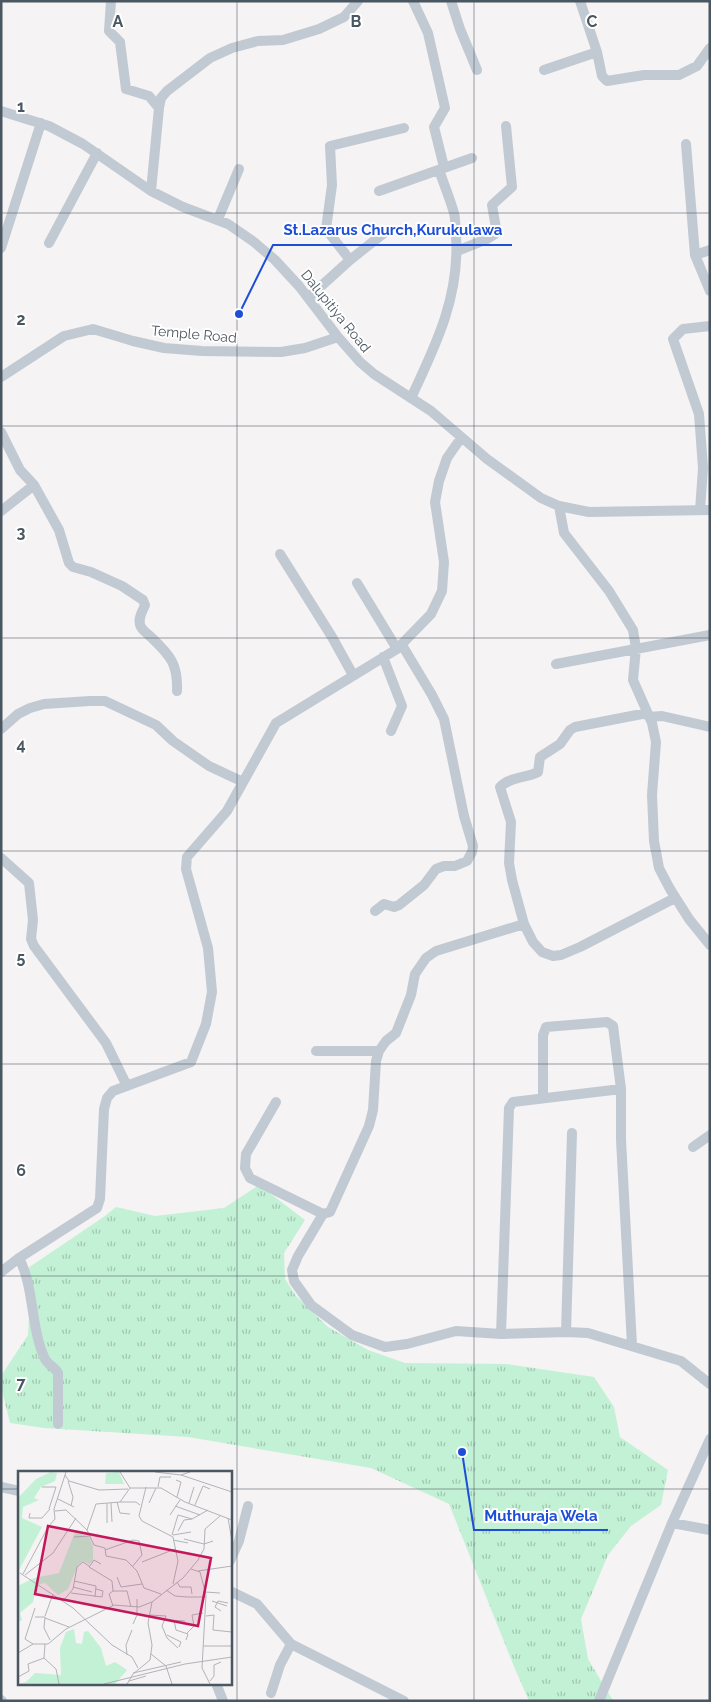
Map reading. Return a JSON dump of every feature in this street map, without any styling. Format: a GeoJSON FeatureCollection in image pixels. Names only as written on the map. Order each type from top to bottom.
{"type":"FeatureCollection","features":[{"type":"Feature","properties":{"kind":"street"},"geometry":{"type":"LineString","coordinates":[[111,1],[110,31],[120,42],[126,89],[149,96],[159,108]]}},
{"type":"Feature","properties":{"kind":"street"},"geometry":{"type":"LineString","coordinates":[[150,191],[159,108],[161,98],[167,91],[210,58],[232,48],[258,41],[283,40],[319,29],[344,17],[358,1]]}},
{"type":"Feature","properties":{"kind":"street"},"geometry":{"type":"LineString","coordinates":[[411,398],[449,310],[454,287],[457,251],[454,215],[434,127],[445,108],[428,33],[413,1]]}},
{"type":"Feature","properties":{"kind":"street"},"geometry":{"type":"LineString","coordinates":[[451,1],[477,70]]}},
{"type":"Feature","properties":{"kind":"street"},"geometry":{"type":"LineString","coordinates":[[580,1],[597,52],[602,76],[607,81],[644,75],[679,75],[697,66],[710,48]]}},
{"type":"Feature","properties":{"kind":"street"},"geometry":{"type":"LineString","coordinates":[[544,70],[597,52]]}},
{"type":"Feature","properties":{"kind":"street","name":"Dalupitiya Road"},"geometry":{"type":"LineString","coordinates":[[1,111],[41,123],[83,144],[150,191],[183,207],[218,219],[254,242],[275,260],[360,362],[374,374],[431,411],[461,438],[541,498],[559,506],[589,512],[705,510]]}},
{"type":"Feature","properties":{"kind":"street"},"geometry":{"type":"LineString","coordinates":[[1,248],[41,123]]}},
{"type":"Feature","properties":{"kind":"street"},"geometry":{"type":"LineString","coordinates":[[457,251],[487,239],[494,234],[496,228],[492,206],[512,187],[506,126]]}},
{"type":"Feature","properties":{"kind":"street"},"geometry":{"type":"LineString","coordinates":[[350,260],[326,229],[332,185],[330,146],[404,128]]}},
{"type":"Feature","properties":{"kind":"street"},"geometry":{"type":"LineString","coordinates":[[686,144],[695,255],[710,292]]}},
{"type":"Feature","properties":{"kind":"street"},"geometry":{"type":"LineString","coordinates":[[49,243],[97,153]]}},
{"type":"Feature","properties":{"kind":"street"},"geometry":{"type":"LineString","coordinates":[[379,190],[472,158]]}},
{"type":"Feature","properties":{"kind":"street"},"geometry":{"type":"LineString","coordinates":[[218,219],[239,169]]}},
{"type":"Feature","properties":{"kind":"street"},"geometry":{"type":"LineString","coordinates":[[308,298],[384,232]]}},
{"type":"Feature","properties":{"kind":"street"},"geometry":{"type":"LineString","coordinates":[[695,255],[710,250]]}},
{"type":"Feature","properties":{"kind":"street"},"geometry":{"type":"LineString","coordinates":[[705,510],[699,414],[673,339],[683,330],[710,326]]}},
{"type":"Feature","properties":{"kind":"street","name":"Temple Road"},"geometry":{"type":"LineString","coordinates":[[1,377],[64,336],[93,329],[156,346],[202,351],[281,352],[305,348],[338,337]]}},
{"type":"Feature","properties":{"kind":"street"},"geometry":{"type":"LineString","coordinates":[[1,432],[20,470],[34,485],[59,530],[69,563],[73,567],[91,572],[122,586],[143,600],[145,605],[139,619],[141,628],[165,650],[174,663],[178,675],[177,691]]}},
{"type":"Feature","properties":{"kind":"street"},"geometry":{"type":"LineString","coordinates":[[1,1272],[19,1258],[97,1208],[100,1199],[104,1109],[107,1098],[113,1091],[191,1062],[206,1024],[212,992],[208,948],[186,869],[187,856],[227,811],[276,723],[400,647],[431,614],[442,591],[444,562],[435,502],[439,481],[447,458],[461,438]]}},
{"type":"Feature","properties":{"kind":"street"},"geometry":{"type":"LineString","coordinates":[[1,511],[34,485]]}},
{"type":"Feature","properties":{"kind":"street"},"geometry":{"type":"LineString","coordinates":[[559,506],[564,532],[609,591],[633,630],[636,648],[634,680],[656,742],[652,795],[654,841],[659,868],[675,898],[710,945]]}},
{"type":"Feature","properties":{"kind":"street"},"geometry":{"type":"LineString","coordinates":[[280,554],[332,637],[353,675]]}},
{"type":"Feature","properties":{"kind":"street"},"geometry":{"type":"LineString","coordinates":[[357,582],[432,695],[444,719],[464,816],[473,846],[468,861],[455,866],[444,866],[436,869],[424,885],[394,907],[384,904],[375,911]]}},
{"type":"Feature","properties":{"kind":"street"},"geometry":{"type":"LineString","coordinates":[[556,664],[710,635]]}},
{"type":"Feature","properties":{"kind":"street"},"geometry":{"type":"LineString","coordinates":[[383,657],[402,706],[390,731]]}},
{"type":"Feature","properties":{"kind":"street"},"geometry":{"type":"LineString","coordinates":[[1,729],[18,714],[44,704],[90,700],[105,701],[156,725],[173,741],[208,766],[243,782]]}},
{"type":"Feature","properties":{"kind":"street"},"geometry":{"type":"LineString","coordinates":[[675,898],[580,947],[553,956],[542,952],[533,942],[524,924],[512,880],[509,863],[511,822],[500,786],[504,782],[538,772],[540,757],[560,744],[570,730],[575,727],[648,715],[662,716],[710,727]]}},
{"type":"Feature","properties":{"kind":"street"},"geometry":{"type":"LineString","coordinates":[[1,858],[29,883],[33,920],[31,940],[34,946],[106,1043],[126,1086]]}},
{"type":"Feature","properties":{"kind":"street"},"geometry":{"type":"LineString","coordinates":[[276,1102],[246,1154],[245,1168],[250,1178],[322,1214],[330,1212],[369,1126],[373,1110],[376,1061],[379,1051],[386,1041],[396,1033],[411,995],[415,974],[426,958],[436,951],[524,924]]}},
{"type":"Feature","properties":{"kind":"street"},"geometry":{"type":"LineString","coordinates":[[543,1098],[543,1034],[546,1027],[607,1022],[613,1026],[620,1089],[632,1345]]}},
{"type":"Feature","properties":{"kind":"street"},"geometry":{"type":"LineString","coordinates":[[316,1051],[379,1051]]}},
{"type":"Feature","properties":{"kind":"street"},"geometry":{"type":"LineString","coordinates":[[501,1334],[509,1108],[512,1102],[620,1089]]}},
{"type":"Feature","properties":{"kind":"street"},"geometry":{"type":"LineString","coordinates":[[566,1332],[572,1133]]}},
{"type":"Feature","properties":{"kind":"street"},"geometry":{"type":"LineString","coordinates":[[693,1147],[710,1135]]}},
{"type":"Feature","properties":{"kind":"street"},"geometry":{"type":"LineString","coordinates":[[322,1214],[292,1270],[294,1281],[310,1305],[352,1335],[385,1347],[407,1344],[456,1331],[501,1334],[588,1333],[681,1361],[710,1384]]}},
{"type":"Feature","properties":{"kind":"street"},"geometry":{"type":"LineString","coordinates":[[19,1258],[25,1270],[37,1331],[45,1358],[48,1363],[56,1368],[58,1373],[58,1424]]}},
{"type":"Feature","properties":{"kind":"street"},"geometry":{"type":"LineString","coordinates":[[599,1701],[672,1523],[710,1439]]}},
{"type":"Feature","properties":{"kind":"street"},"geometry":{"type":"LineString","coordinates":[[2,1489],[18,1492]]}},
{"type":"Feature","properties":{"kind":"street"},"geometry":{"type":"LineString","coordinates":[[231,1560],[239,1541],[248,1506]]}},
{"type":"Feature","properties":{"kind":"street"},"geometry":{"type":"LineString","coordinates":[[672,1523],[710,1530]]}},
{"type":"Feature","properties":{"kind":"street"},"geometry":{"type":"LineString","coordinates":[[231,1591],[258,1604],[291,1644],[404,1701]]}},
{"type":"Feature","properties":{"kind":"street"},"geometry":{"type":"LineString","coordinates":[[271,1693],[280,1665],[291,1644]]}},
{"type":"Feature","properties":{"kind":"street"},"geometry":{"type":"LineString","coordinates":[[216,1684],[223,1701]]}},
{"type":"Feature","properties":{"kind":"green space"},"geometry":{"type":"Polygon","coordinates":[[[259,1185],[305,1220],[284,1253],[285,1279],[296,1296],[328,1327],[368,1350],[405,1363],[507,1364],[594,1377],[614,1407],[620,1437],[668,1470],[661,1505],[631,1526],[608,1555],[581,1619],[588,1659],[615,1701],[529,1701],[449,1504],[371,1468],[188,1437],[44,1428],[10,1423],[1,1387],[1,1376],[28,1335],[31,1280],[28,1268],[116,1207],[155,1216],[224,1208],[259,1185]]]}},
{"type":"Feature","properties":{"kind":"place","name":"St.Lazarus Church,Kurukulawa"},"geometry":{"type":"Point","coordinates":[239,314]}},
{"type":"Feature","properties":{"kind":"place","name":"Muthuraja Wela"},"geometry":{"type":"Point","coordinates":[462,1452]}}]}
